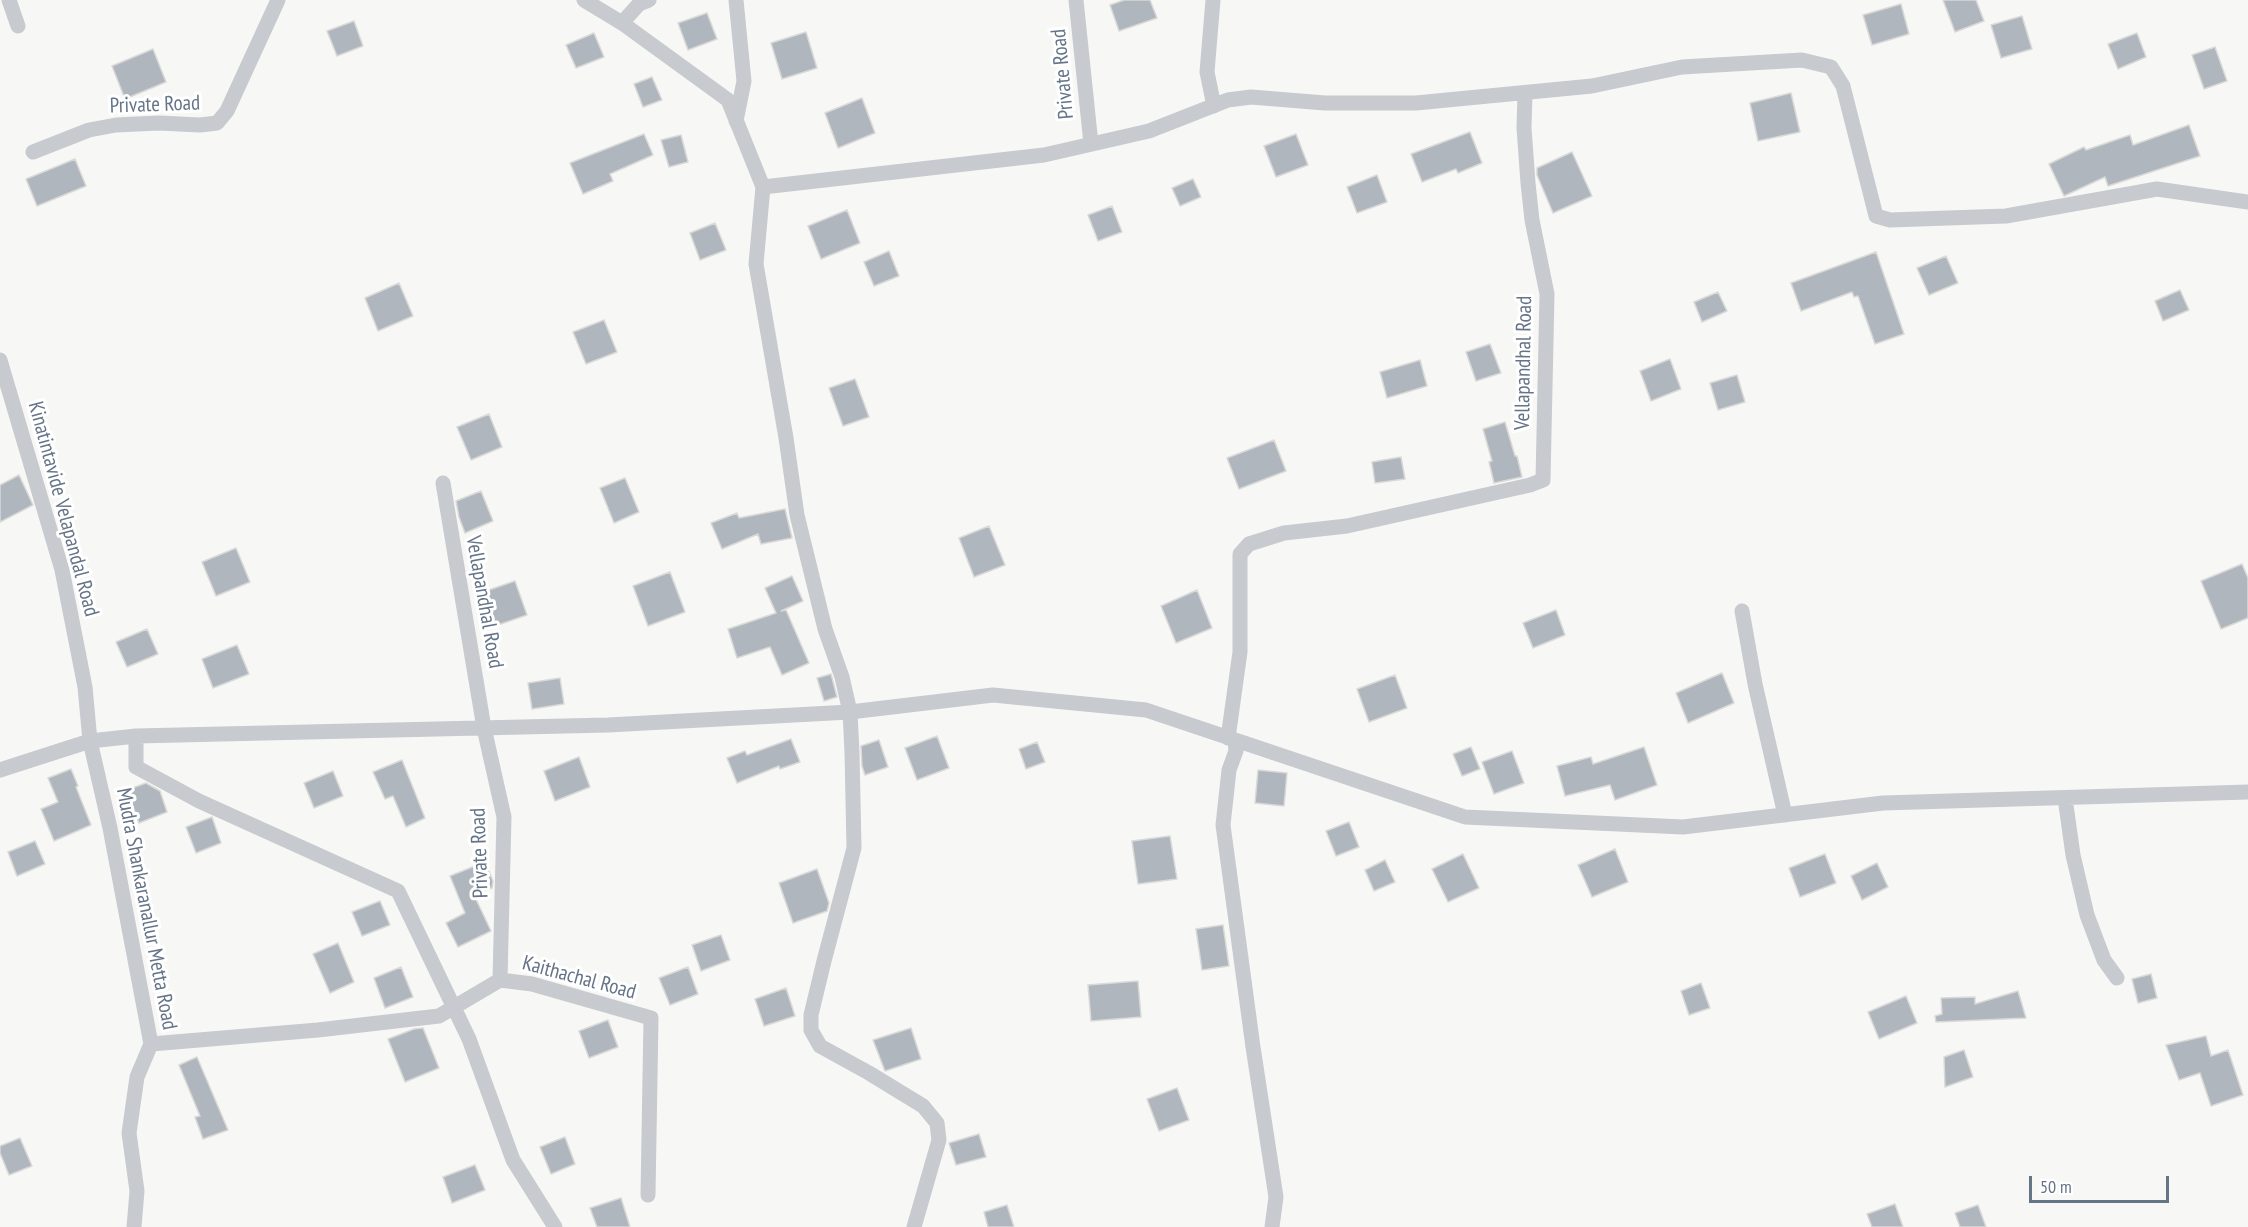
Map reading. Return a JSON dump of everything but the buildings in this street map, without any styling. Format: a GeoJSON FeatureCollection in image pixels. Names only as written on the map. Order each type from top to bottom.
{"type":"FeatureCollection","features":[{"type":"Feature","properties":{"kind":"street"},"geometry":{"type":"LineString","coordinates":[[9,0],[18,26]]}},
{"type":"Feature","properties":{"kind":"street","name":"Private Road"},"geometry":{"type":"LineString","coordinates":[[33,153],[89,130],[117,124],[200,125],[217,123],[227,111],[278,0]]}},
{"type":"Feature","properties":{"kind":"street"},"geometry":{"type":"LineString","coordinates":[[584,0],[622,23],[728,100],[764,188],[756,264],[797,515],[825,629],[842,677],[850,712],[854,848],[811,1015],[811,1030],[820,1046],[923,1106],[937,1123],[939,1140],[914,1227]]}},
{"type":"Feature","properties":{"kind":"street"},"geometry":{"type":"LineString","coordinates":[[622,23],[639,4],[649,0]]}},
{"type":"Feature","properties":{"kind":"street"},"geometry":{"type":"LineString","coordinates":[[736,0],[744,81],[736,121]]}},
{"type":"Feature","properties":{"kind":"street","name":"Private Road"},"geometry":{"type":"LineString","coordinates":[[1076,0],[1091,144]]}},
{"type":"Feature","properties":{"kind":"street"},"geometry":{"type":"LineString","coordinates":[[1213,0],[1207,72],[1214,106]]}},
{"type":"Feature","properties":{"kind":"street"},"geometry":{"type":"LineString","coordinates":[[764,188],[1044,155],[1149,131],[1228,100],[1251,97],[1325,103],[1416,103],[1592,86],[1682,67],[1802,60],[1831,67],[1843,86],[1876,216],[1890,220],[2006,216],[2157,189],[2248,202]]}},
{"type":"Feature","properties":{"kind":"street","name":"Vellapandhal Road"},"geometry":{"type":"LineString","coordinates":[[1232,739],[1240,652],[1240,554],[1249,544],[1268,537],[1347,526],[1530,485],[1543,480],[1547,294],[1532,220],[1524,128],[1525,93]]}},
{"type":"Feature","properties":{"kind":"street","name":"Kinatintavide Velapandal Road"},"geometry":{"type":"LineString","coordinates":[[0,360],[62,570],[85,687],[90,741]]}},
{"type":"Feature","properties":{"kind":"street","name":"Vellapandhal Road"},"geometry":{"type":"LineString","coordinates":[[443,483],[484,728]]}},
{"type":"Feature","properties":{"kind":"street"},"geometry":{"type":"LineString","coordinates":[[1742,611],[1755,684],[1785,815]]}},
{"type":"Feature","properties":{"kind":"street"},"geometry":{"type":"LineString","coordinates":[[0,770],[90,741],[136,736],[608,725],[850,712],[993,695],[1146,710],[1465,817],[1683,827],[1883,803],[2248,792]]}},
{"type":"Feature","properties":{"kind":"street","name":"Private Road"},"geometry":{"type":"LineString","coordinates":[[484,728],[504,817],[500,980]]}},
{"type":"Feature","properties":{"kind":"street"},"geometry":{"type":"LineString","coordinates":[[136,736],[136,767],[199,801],[398,891],[469,1039],[513,1160],[555,1227]]}},
{"type":"Feature","properties":{"kind":"street"},"geometry":{"type":"LineString","coordinates":[[1232,739],[1236,751],[1229,771],[1223,825],[1276,1197],[1272,1227]]}},
{"type":"Feature","properties":{"kind":"street","name":"Mudra Shankaranallur Metta Road"},"geometry":{"type":"LineString","coordinates":[[90,741],[110,828],[151,1044],[137,1077],[129,1133],[137,1191],[134,1227]]}},
{"type":"Feature","properties":{"kind":"street"},"geometry":{"type":"LineString","coordinates":[[2065,798],[2073,855],[2087,915],[2104,960],[2117,978]]}},
{"type":"Feature","properties":{"kind":"street","name":"Kaithachal Road"},"geometry":{"type":"LineString","coordinates":[[151,1044],[318,1030],[439,1016],[500,980],[532,984],[651,1018],[648,1195]]}}]}
